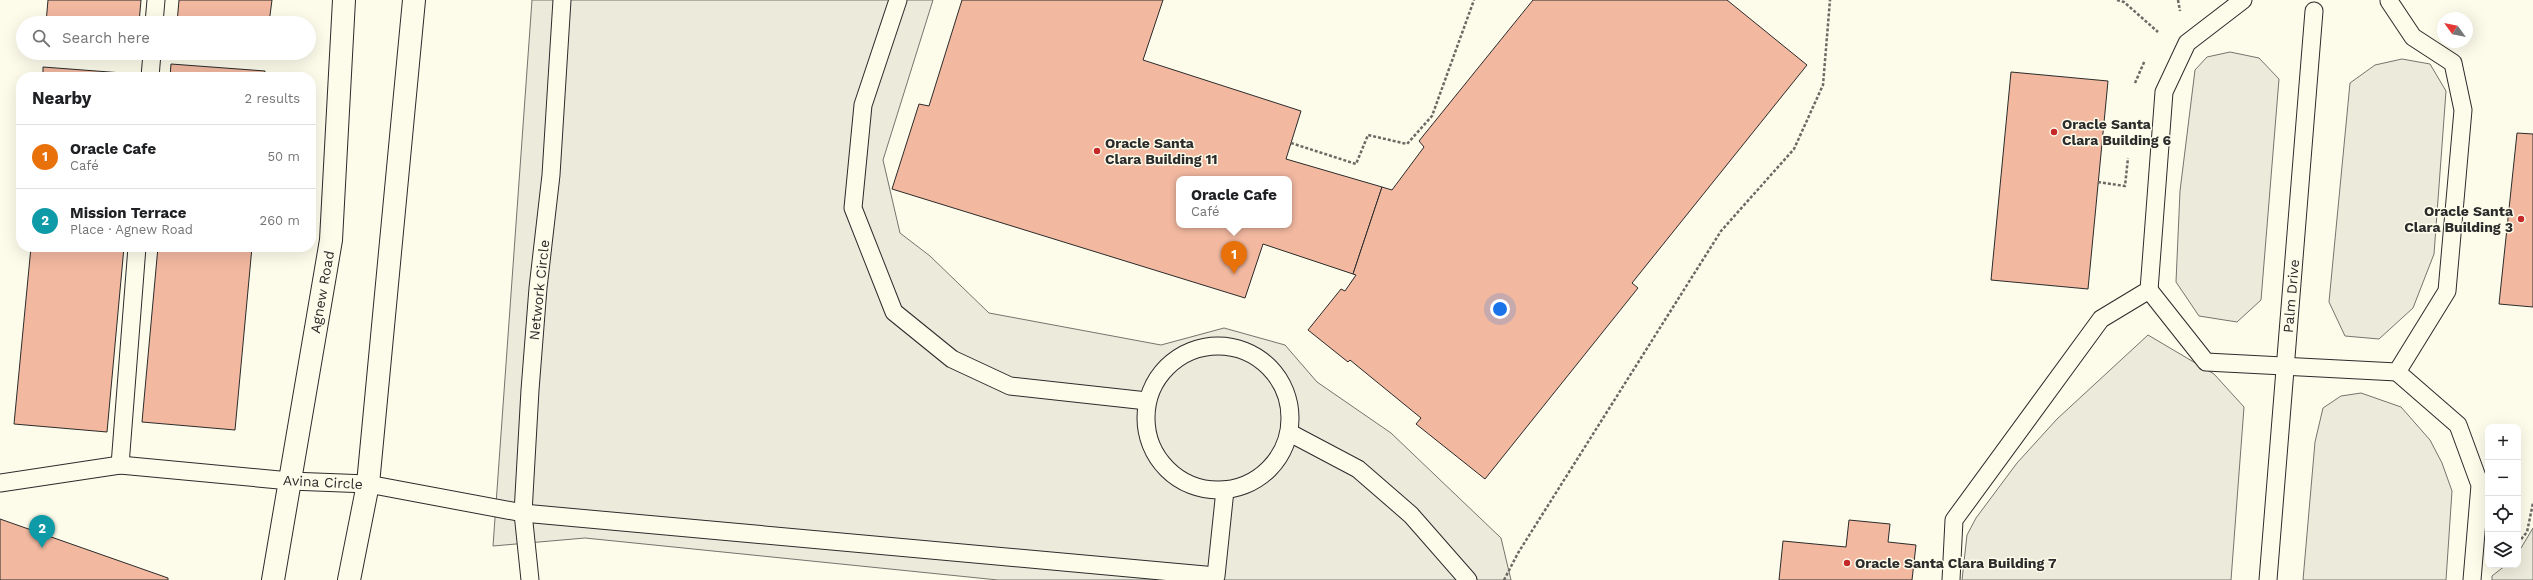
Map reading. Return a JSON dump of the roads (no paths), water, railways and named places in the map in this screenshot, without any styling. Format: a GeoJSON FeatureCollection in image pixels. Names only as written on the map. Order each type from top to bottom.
{"type":"FeatureCollection","features":[{"type":"Feature","properties":{"kind":"main road","name":"Agnew Road"},"geometry":{"type":"LineString","coordinates":[[273,580],[331,240],[344,0]]}},
{"type":"Feature","properties":{"kind":"main road"},"geometry":{"type":"LineString","coordinates":[[349,580],[368,484],[414,0]]}},
{"type":"Feature","properties":{"kind":"lane"},"geometry":{"type":"LineString","coordinates":[[155,16],[156,0]]}},
{"type":"Feature","properties":{"kind":"lane","name":"Network Circle"},"geometry":{"type":"LineString","coordinates":[[530,580],[523,513],[538,288],[551,175],[562,0]]}},
{"type":"Feature","properties":{"kind":"lane"},"geometry":{"type":"LineString","coordinates":[[898,0],[863,105],[853,208],[894,312],[952,359],[1010,386],[1147,401]]}},
{"type":"Feature","properties":{"kind":"lane"},"geometry":{"type":"LineString","coordinates":[[2243,0],[2187,43],[2164,92],[2150,290],[2206,362],[2397,372],[2458,425],[2480,485],[2472,580]]}},
{"type":"Feature","properties":{"kind":"lane"},"geometry":{"type":"LineString","coordinates":[[2389,1],[2413,37],[2453,63],[2463,110],[2447,290],[2397,372]]}},
{"type":"Feature","properties":{"kind":"lane","name":"Palm Drive"},"geometry":{"type":"LineString","coordinates":[[2268,580],[2314,12]]}},
{"type":"Feature","properties":{"kind":"lane"},"geometry":{"type":"LineString","coordinates":[[150,72],[151,60]]}},
{"type":"Feature","properties":{"kind":"lane"},"geometry":{"type":"LineString","coordinates":[[120,465],[137,252]]}},
{"type":"Feature","properties":{"kind":"lane"},"geometry":{"type":"LineString","coordinates":[[1951,580],[1954,520],[2101,319],[2150,290]]}},
{"type":"Feature","properties":{"kind":"lane"},"geometry":{"type":"LineString","coordinates":[[1212,345],[1235,346],[1256,355],[1273,369],[1286,389],[1291,411],[1290,433],[1281,455],[1266,473],[1247,485],[1225,490],[1202,489],[1180,480],[1163,465],[1151,446],[1145,423],[1147,401],[1156,380],[1171,362],[1190,350],[1212,345]]}},
{"type":"Feature","properties":{"kind":"lane"},"geometry":{"type":"LineString","coordinates":[[1290,433],[1358,469],[1411,515],[1468,580]]}},
{"type":"Feature","properties":{"kind":"lane","name":"Avina Circle"},"geometry":{"type":"LineString","coordinates":[[0,483],[120,465],[290,481],[368,484],[523,513],[1216,576],[1225,490]]}},
{"type":"Feature","properties":{"kind":"place","name":"Oracle Santa Clara Building 6"},"geometry":{"type":"Point","coordinates":[2054,132]}},
{"type":"Feature","properties":{"kind":"place","name":"Oracle Santa Clara Building 11"},"geometry":{"type":"Point","coordinates":[1097,151]}},
{"type":"Feature","properties":{"kind":"place","name":"Oracle Santa Clara Building 3"},"geometry":{"type":"Point","coordinates":[2521,219]}},
{"type":"Feature","properties":{"kind":"place","name":"Oracle Cafe"},"geometry":{"type":"Point","coordinates":[1234,274]}},
{"type":"Feature","properties":{"kind":"place","name":"Mission Terrace"},"geometry":{"type":"Point","coordinates":[42,548]}},
{"type":"Feature","properties":{"kind":"place","name":"Oracle Santa Clara Building 7"},"geometry":{"type":"Point","coordinates":[1847,563]}}]}
